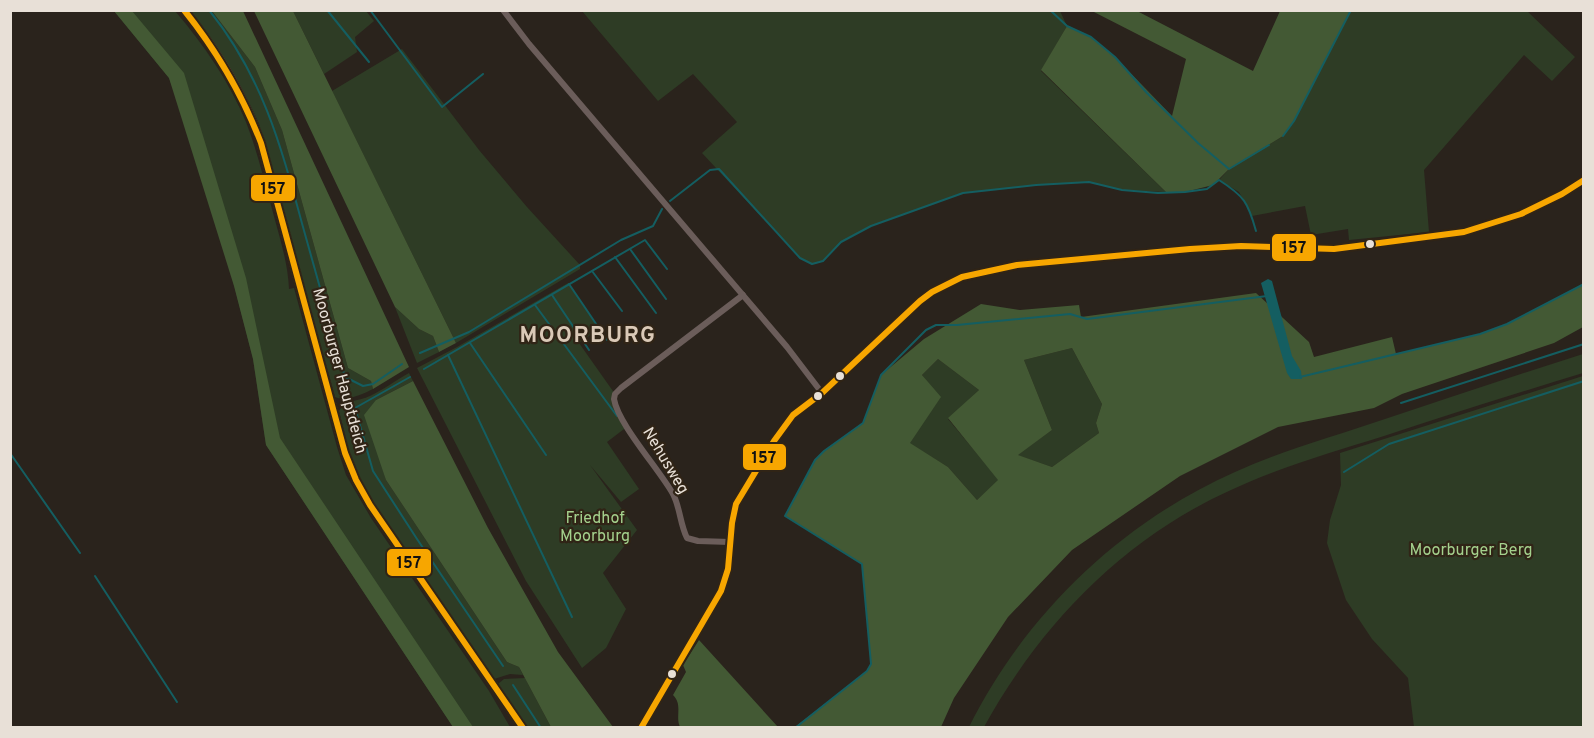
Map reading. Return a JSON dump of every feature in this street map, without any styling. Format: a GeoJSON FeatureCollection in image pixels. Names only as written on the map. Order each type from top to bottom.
{"type":"FeatureCollection","features":[{"type":"Feature","properties":{"kind":"main road","name":"Moorburger Hauptdeich"},"geometry":{"type":"LineString","coordinates":[[184,10],[208,41],[231,77],[247,107],[261,143],[345,453],[356,480],[370,506],[520,728]]}},
{"type":"Feature","properties":{"kind":"street"},"geometry":{"type":"LineString","coordinates":[[503,10],[529,44],[787,347],[822,393]]}},
{"type":"Feature","properties":{"kind":"street"},"geometry":{"type":"LineString","coordinates":[[641,728],[723,587],[730,564],[730,529],[736,504],[793,415],[822,393],[920,301],[947,284],[972,273],[1050,261],[1241,246],[1334,249],[1464,232],[1521,214],[1562,194],[1584,180]]}},
{"type":"Feature","properties":{"kind":"street","name":"Nehusweg"},"geometry":{"type":"LineString","coordinates":[[730,542],[698,541],[687,538],[674,495],[628,426],[615,403],[615,394],[743,295]]}},
{"type":"Feature","properties":{"kind":"green space"},"geometry":{"type":"Polygon","coordinates":[[[114,11],[175,11],[206,50],[232,92],[257,154],[283,249],[289,289],[294,288],[346,475],[371,518],[489,691],[510,727],[453,727],[266,445],[253,359],[206,176],[169,78],[114,11]]]}},
{"type":"Feature","properties":{"kind":"green space"},"geometry":{"type":"Polygon","coordinates":[[[114,11],[132,11],[184,73],[246,278],[280,438],[473,727],[453,727],[266,445],[253,359],[234,286],[169,78],[114,11]]]}},
{"type":"Feature","properties":{"kind":"green space"},"geometry":{"type":"Polygon","coordinates":[[[189,11],[212,11],[255,67],[282,130],[348,368],[371,381],[373,389],[369,391],[349,398],[335,397],[259,124],[228,64],[189,11]]]}},
{"type":"Feature","properties":{"kind":"green space"},"geometry":{"type":"Polygon","coordinates":[[[212,11],[243,11],[409,367],[373,389],[371,381],[348,368],[282,130],[255,67],[212,11]]]}},
{"type":"Feature","properties":{"kind":"green space"},"geometry":{"type":"Polygon","coordinates":[[[254,11],[293,11],[456,343],[439,352],[433,336],[419,329],[395,307],[254,11]]]}},
{"type":"Feature","properties":{"kind":"green space"},"geometry":{"type":"Polygon","coordinates":[[[293,11],[366,11],[374,21],[355,37],[357,52],[324,74],[293,11]]]}},
{"type":"Feature","properties":{"kind":"green space"},"geometry":{"type":"Polygon","coordinates":[[[582,11],[1060,11],[1067,26],[1041,71],[1166,192],[1122,190],[1089,182],[963,193],[871,226],[841,242],[823,261],[812,264],[800,258],[702,153],[737,122],[693,74],[658,101],[582,11]]]}},
{"type":"Feature","properties":{"kind":"green space"},"geometry":{"type":"Polygon","coordinates":[[[1092,11],[1137,11],[1253,71],[1280,11],[1351,11],[1294,121],[1283,136],[1229,169],[1213,185],[1185,192],[1166,192],[1041,70],[1067,26],[1091,37],[1115,57],[1172,116],[1186,59],[1092,11]]]}},
{"type":"Feature","properties":{"kind":"green space"},"geometry":{"type":"Polygon","coordinates":[[[1351,11],[1527,11],[1575,57],[1552,81],[1524,55],[1424,170],[1429,232],[1349,240],[1348,229],[1311,235],[1305,206],[1252,216],[1239,192],[1219,180],[1229,169],[1283,136],[1351,11]]]}},
{"type":"Feature","properties":{"kind":"green space"},"geometry":{"type":"Polygon","coordinates":[[[402,49],[479,150],[580,265],[580,269],[456,343],[332,91],[402,49]]]}},
{"type":"Feature","properties":{"kind":"green space","name":"Friedhof Moorburg"},"geometry":{"type":"Polygon","coordinates":[[[568,283],[599,329],[579,343],[615,394],[614,399],[628,426],[607,442],[639,489],[621,502],[590,465],[637,530],[603,573],[626,609],[606,648],[582,668],[526,581],[417,368],[568,283]]]}},
{"type":"Feature","properties":{"kind":"green space"},"geometry":{"type":"Polygon","coordinates":[[[1583,284],[1583,327],[1554,343],[1402,394],[1374,408],[1278,427],[1180,476],[1072,550],[1008,617],[954,698],[941,727],[795,727],[867,671],[871,664],[862,564],[785,516],[815,460],[863,423],[881,375],[924,339],[981,304],[1020,310],[1079,305],[1081,317],[1256,293],[1309,342],[1314,357],[1392,337],[1396,354],[1480,334],[1507,324],[1583,284]],[[1072,348],[1024,360],[1052,430],[1018,455],[1052,467],[1099,433],[1096,423],[1102,404],[1072,348]],[[938,359],[922,375],[941,397],[910,443],[948,467],[977,500],[998,480],[948,418],[979,390],[938,359]]]}},
{"type":"Feature","properties":{"kind":"green space"},"geometry":{"type":"Polygon","coordinates":[[[395,307],[419,329],[433,336],[439,352],[417,363],[395,307]]]}},
{"type":"Feature","properties":{"kind":"green space"},"geometry":{"type":"Polygon","coordinates":[[[1072,348],[1102,404],[1096,423],[1099,433],[1052,467],[1017,455],[1052,430],[1024,360],[1072,348]]]}},
{"type":"Feature","properties":{"kind":"green space"},"geometry":{"type":"Polygon","coordinates":[[[1583,354],[1583,373],[1287,467],[1231,490],[1192,510],[1155,533],[1088,588],[1031,654],[984,727],[969,727],[992,686],[1018,647],[1047,611],[1115,546],[1153,518],[1193,493],[1253,464],[1291,450],[1583,354]]]}},
{"type":"Feature","properties":{"kind":"green space"},"geometry":{"type":"Polygon","coordinates":[[[938,359],[979,390],[948,419],[999,480],[977,500],[948,467],[909,443],[940,398],[922,375],[938,359]]]}},
{"type":"Feature","properties":{"kind":"green space"},"geometry":{"type":"Polygon","coordinates":[[[409,373],[413,381],[376,400],[386,480],[507,662],[519,667],[523,675],[510,674],[494,679],[367,493],[352,463],[339,411],[345,405],[375,394],[409,373]]]}},
{"type":"Feature","properties":{"kind":"green space","name":"Moorburger Berg"},"geometry":{"type":"Polygon","coordinates":[[[1583,376],[1583,727],[1414,727],[1408,678],[1372,639],[1346,600],[1327,543],[1330,520],[1341,485],[1340,453],[1583,376]]]}},
{"type":"Feature","properties":{"kind":"green space"},"geometry":{"type":"Polygon","coordinates":[[[413,381],[488,528],[558,652],[613,727],[551,727],[519,667],[507,662],[386,480],[364,415],[376,400],[413,381]]]}},
{"type":"Feature","properties":{"kind":"green space"},"geometry":{"type":"Polygon","coordinates":[[[699,640],[778,727],[680,727],[678,703],[673,695],[686,672],[683,665],[699,640]]]}},
{"type":"Feature","properties":{"kind":"green space"},"geometry":{"type":"Polygon","coordinates":[[[525,678],[551,727],[526,727],[498,684],[504,679],[525,678]]]}},
{"type":"Feature","properties":{"kind":"water"},"geometry":{"type":"Polygon","coordinates":[[[1268,279],[1272,281],[1292,356],[1301,371],[1302,379],[1291,379],[1287,373],[1261,283],[1268,279]]]}},
{"type":"Feature","properties":{"kind":"waterway"},"geometry":{"type":"LineString","coordinates":[[209,10],[228,35],[243,61],[268,113],[287,168],[345,377],[363,386],[373,384],[402,364]]}},
{"type":"Feature","properties":{"kind":"waterway"},"geometry":{"type":"LineString","coordinates":[[327,10],[369,62]]}},
{"type":"Feature","properties":{"kind":"waterway"},"geometry":{"type":"LineString","coordinates":[[370,10],[442,107],[483,74]]}},
{"type":"Feature","properties":{"kind":"waterway"},"geometry":{"type":"LineString","coordinates":[[1050,10],[1067,26],[1091,37],[1115,57],[1147,93],[1198,143],[1229,169],[1269,145]]}},
{"type":"Feature","properties":{"kind":"waterway"},"geometry":{"type":"LineString","coordinates":[[1283,136],[1294,121],[1351,10]]}},
{"type":"Feature","properties":{"kind":"waterway"},"geometry":{"type":"LineString","coordinates":[[670,201],[710,170],[719,169],[800,258],[812,264],[823,261],[841,242],[871,226],[963,193],[1036,185],[1089,182],[1122,190],[1158,193],[1207,189],[1219,180],[1244,201],[1256,231]]}},
{"type":"Feature","properties":{"kind":"waterway"},"geometry":{"type":"LineString","coordinates":[[420,353],[469,332],[621,240],[653,226],[662,209]]}},
{"type":"Feature","properties":{"kind":"waterway"},"geometry":{"type":"LineString","coordinates":[[424,369],[645,240],[667,269]]}},
{"type":"Feature","properties":{"kind":"waterway"},"geometry":{"type":"LineString","coordinates":[[630,249],[666,299]]}},
{"type":"Feature","properties":{"kind":"waterway"},"geometry":{"type":"LineString","coordinates":[[615,257],[656,313]]}},
{"type":"Feature","properties":{"kind":"waterway"},"geometry":{"type":"LineString","coordinates":[[592,271],[622,311]]}},
{"type":"Feature","properties":{"kind":"waterway"},"geometry":{"type":"LineString","coordinates":[[569,284],[607,340]]}},
{"type":"Feature","properties":{"kind":"waterway"},"geometry":{"type":"LineString","coordinates":[[1300,377],[1480,334],[1507,324],[1584,284]]}},
{"type":"Feature","properties":{"kind":"waterway"},"geometry":{"type":"LineString","coordinates":[[552,295],[589,350]]}},
{"type":"Feature","properties":{"kind":"waterway"},"geometry":{"type":"LineString","coordinates":[[795,728],[867,671],[871,664],[862,564],[785,516],[815,460],[863,423],[881,375],[926,330],[936,325],[1070,314],[1087,319],[1267,296]]}},
{"type":"Feature","properties":{"kind":"waterway"},"geometry":{"type":"LineString","coordinates":[[535,305],[617,416]]}},
{"type":"Feature","properties":{"kind":"waterway"},"geometry":{"type":"LineString","coordinates":[[470,343],[546,455]]}},
{"type":"Feature","properties":{"kind":"waterway"},"geometry":{"type":"LineString","coordinates":[[1401,403],[1584,344]]}},
{"type":"Feature","properties":{"kind":"waterway"},"geometry":{"type":"LineString","coordinates":[[448,355],[572,617]]}},
{"type":"Feature","properties":{"kind":"waterway"},"geometry":{"type":"LineString","coordinates":[[410,377],[355,408],[373,471],[503,666]]}},
{"type":"Feature","properties":{"kind":"waterway"},"geometry":{"type":"LineString","coordinates":[[1344,472],[1389,444],[1584,381]]}},
{"type":"Feature","properties":{"kind":"waterway"},"geometry":{"type":"LineString","coordinates":[[10,453],[80,553]]}},
{"type":"Feature","properties":{"kind":"waterway"},"geometry":{"type":"LineString","coordinates":[[95,576],[177,702]]}},
{"type":"Feature","properties":{"kind":"waterway"},"geometry":{"type":"LineString","coordinates":[[513,685],[541,728]]}},
{"type":"Feature","properties":{"kind":"transit line","name":"157"},"geometry":{"type":"LineString","coordinates":[[184,10],[228,74],[246,107],[261,143],[345,453],[356,480],[370,505],[523,728]]}},
{"type":"Feature","properties":{"kind":"transit line","name":"157"},"geometry":{"type":"LineString","coordinates":[[641,728],[721,591],[728,569],[736,504],[774,441],[793,415],[822,393],[932,292],[962,277],[1017,265],[1241,246],[1334,249],[1464,232],[1521,214],[1562,194],[1584,180]]}},
{"type":"Feature","properties":{"kind":"district","name":"MOORBURG"},"geometry":{"type":"Point","coordinates":[588,336]}}]}
